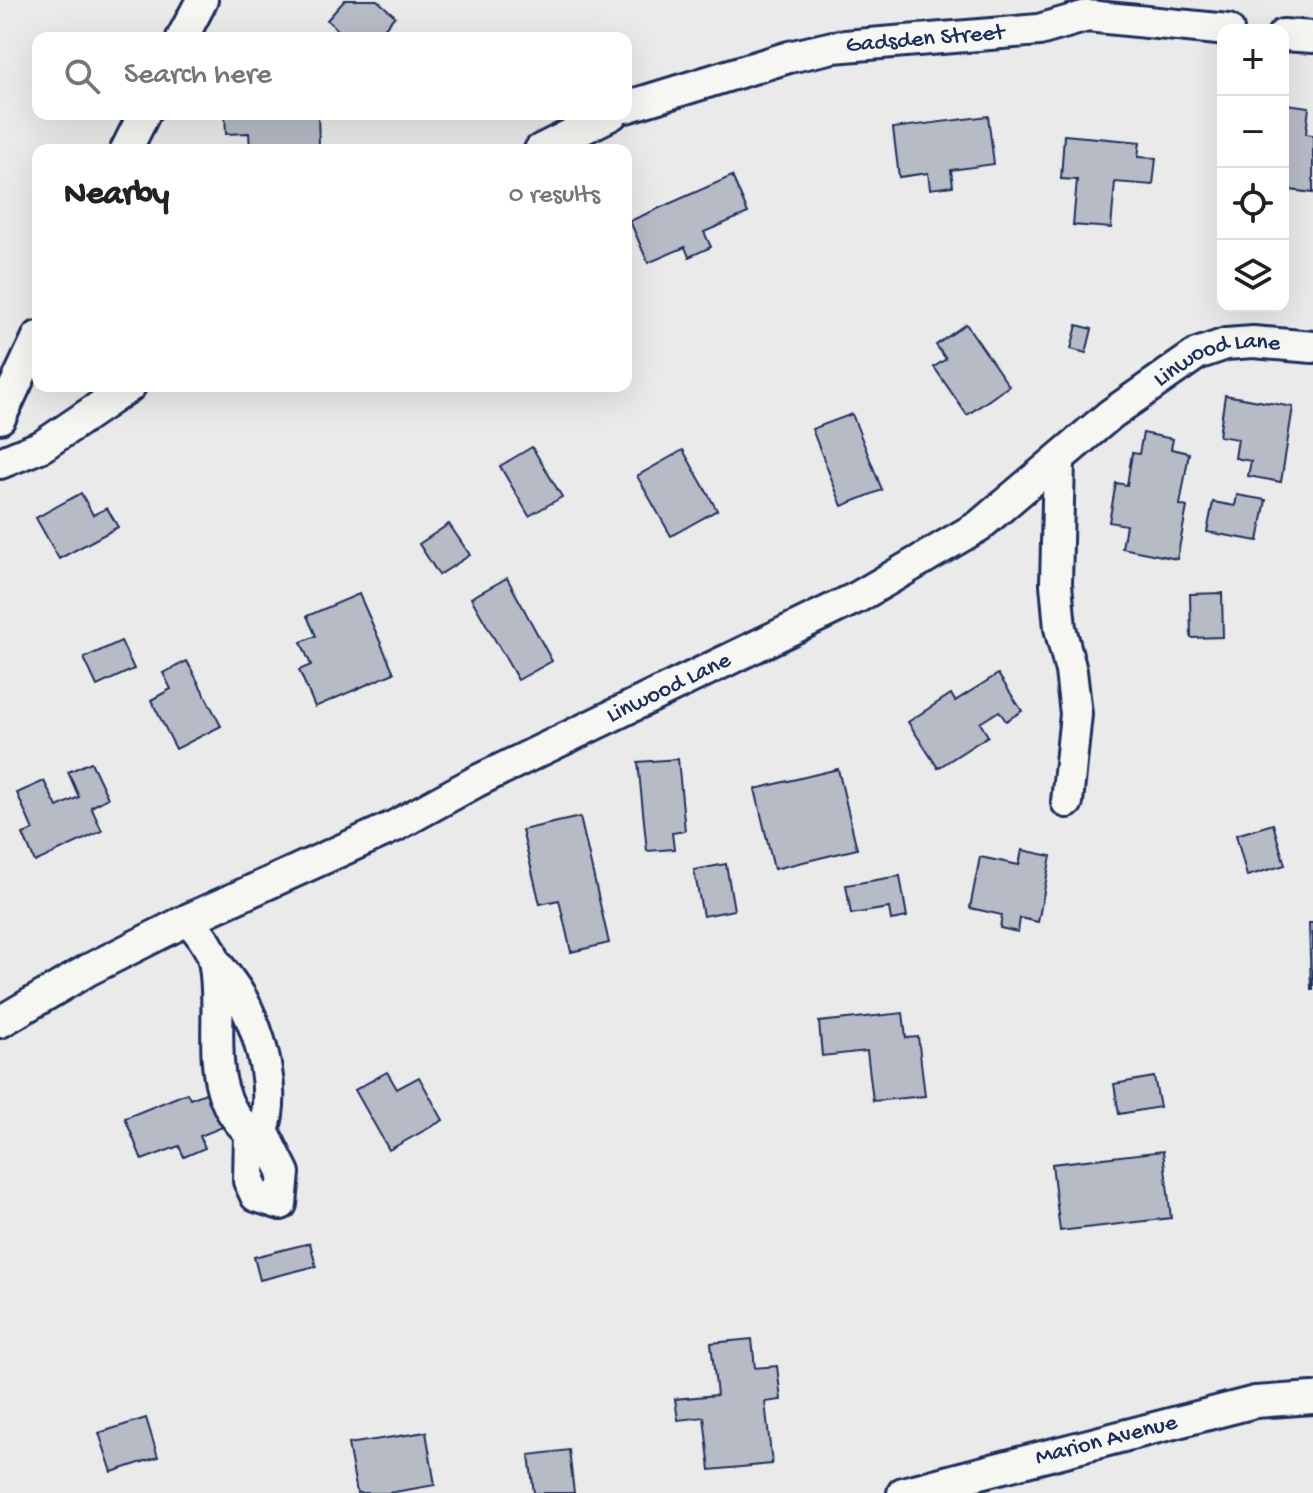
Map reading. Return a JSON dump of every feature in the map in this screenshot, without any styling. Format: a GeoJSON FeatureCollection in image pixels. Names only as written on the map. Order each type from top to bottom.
{"type":"FeatureCollection","features":[{"type":"Feature","properties":{"kind":"street"},"geometry":{"type":"LineString","coordinates":[[185,32],[201,0]]}},
{"type":"Feature","properties":{"kind":"street","name":"Gadsden Street"},"geometry":{"type":"LineString","coordinates":[[632,105],[789,57],[833,47],[1039,30],[1087,16],[1217,29]]}},
{"type":"Feature","properties":{"kind":"street"},"geometry":{"type":"LineString","coordinates":[[1289,35],[1313,37]]}},
{"type":"Feature","properties":{"kind":"street"},"geometry":{"type":"LineString","coordinates":[[129,144],[141,120]]}},
{"type":"Feature","properties":{"kind":"street"},"geometry":{"type":"LineString","coordinates":[[552,144],[600,120]]}},
{"type":"Feature","properties":{"kind":"street","name":"Linwood Lane"},"geometry":{"type":"LineString","coordinates":[[0,1022],[88,970],[189,919],[395,826],[477,781],[858,597],[979,526],[1111,414],[1197,354],[1226,344],[1253,342],[1313,347]]}},
{"type":"Feature","properties":{"kind":"street"},"geometry":{"type":"LineString","coordinates":[[0,418],[32,350]]}},
{"type":"Feature","properties":{"kind":"street"},"geometry":{"type":"LineString","coordinates":[[0,463],[42,446],[121,392]]}},
{"type":"Feature","properties":{"kind":"street"},"geometry":{"type":"LineString","coordinates":[[1059,460],[1056,584],[1060,628],[1071,671],[1076,714],[1067,802]]}},
{"type":"Feature","properties":{"kind":"street"},"geometry":{"type":"LineString","coordinates":[[189,919],[246,1007],[266,1070],[268,1117],[256,1132],[237,1121],[219,1081],[214,960]]}},
{"type":"Feature","properties":{"kind":"street","name":"Marion Avenue"},"geometry":{"type":"LineString","coordinates":[[903,1493],[1255,1402],[1313,1398]]}},
{"type":"Feature","properties":{"kind":"building"},"geometry":{"type":"Polygon","coordinates":[[[345,0],[377,0],[395,16],[381,32],[340,32],[327,20],[345,0]]]}},
{"type":"Feature","properties":{"kind":"building"},"geometry":{"type":"Polygon","coordinates":[[[1289,104],[1309,107],[1306,134],[1313,135],[1313,193],[1289,190],[1289,104]]]}},
{"type":"Feature","properties":{"kind":"building"},"geometry":{"type":"Polygon","coordinates":[[[988,116],[994,164],[951,170],[953,186],[930,189],[928,173],[899,177],[893,128],[988,116]]]}},
{"type":"Feature","properties":{"kind":"building"},"geometry":{"type":"Polygon","coordinates":[[[225,120],[318,120],[319,144],[250,144],[249,133],[226,134],[225,120]]]}},
{"type":"Feature","properties":{"kind":"building"},"geometry":{"type":"Polygon","coordinates":[[[1064,135],[1140,142],[1138,157],[1156,158],[1153,185],[1115,182],[1111,228],[1073,225],[1077,180],[1061,179],[1064,135]]]}},
{"type":"Feature","properties":{"kind":"building"},"geometry":{"type":"Polygon","coordinates":[[[732,176],[748,213],[704,232],[711,247],[689,257],[685,247],[648,263],[632,220],[732,176]]]}},
{"type":"Feature","properties":{"kind":"building"},"geometry":{"type":"Polygon","coordinates":[[[966,324],[1009,386],[967,415],[934,367],[946,359],[936,345],[966,324]]]}},
{"type":"Feature","properties":{"kind":"building"},"geometry":{"type":"Polygon","coordinates":[[[1077,325],[1092,329],[1086,353],[1071,349],[1077,325]]]}},
{"type":"Feature","properties":{"kind":"building"},"geometry":{"type":"Polygon","coordinates":[[[1225,395],[1293,407],[1281,482],[1248,476],[1251,461],[1235,458],[1238,439],[1219,436],[1225,395]]]}},
{"type":"Feature","properties":{"kind":"building"},"geometry":{"type":"Polygon","coordinates":[[[852,414],[882,490],[842,506],[812,429],[852,414]]]}},
{"type":"Feature","properties":{"kind":"building"},"geometry":{"type":"Polygon","coordinates":[[[1143,433],[1173,439],[1171,449],[1189,453],[1180,505],[1187,507],[1177,559],[1122,548],[1126,525],[1109,522],[1116,483],[1127,485],[1132,453],[1139,454],[1143,433]]]}},
{"type":"Feature","properties":{"kind":"building"},"geometry":{"type":"Polygon","coordinates":[[[532,447],[562,497],[529,516],[500,466],[532,447]]]}},
{"type":"Feature","properties":{"kind":"building"},"geometry":{"type":"Polygon","coordinates":[[[683,450],[717,510],[671,536],[637,476],[683,450]]]}},
{"type":"Feature","properties":{"kind":"building"},"geometry":{"type":"Polygon","coordinates":[[[81,493],[93,515],[107,508],[118,527],[59,559],[36,518],[81,493]]]}},
{"type":"Feature","properties":{"kind":"building"},"geometry":{"type":"Polygon","coordinates":[[[1237,495],[1266,500],[1258,541],[1207,532],[1213,502],[1235,506],[1237,495]]]}},
{"type":"Feature","properties":{"kind":"building"},"geometry":{"type":"Polygon","coordinates":[[[449,524],[470,555],[439,575],[419,544],[449,524]]]}},
{"type":"Feature","properties":{"kind":"building"},"geometry":{"type":"Polygon","coordinates":[[[507,578],[552,661],[518,680],[471,598],[507,578]]]}},
{"type":"Feature","properties":{"kind":"building"},"geometry":{"type":"Polygon","coordinates":[[[1222,593],[1223,637],[1191,638],[1190,594],[1222,593]]]}},
{"type":"Feature","properties":{"kind":"building"},"geometry":{"type":"Polygon","coordinates":[[[359,594],[394,673],[315,707],[299,670],[311,665],[301,642],[316,636],[307,616],[359,594]]]}},
{"type":"Feature","properties":{"kind":"building"},"geometry":{"type":"Polygon","coordinates":[[[121,641],[134,669],[97,686],[84,658],[121,641]]]}},
{"type":"Feature","properties":{"kind":"building"},"geometry":{"type":"Polygon","coordinates":[[[187,661],[221,726],[176,749],[151,700],[171,689],[163,673],[187,661]]]}},
{"type":"Feature","properties":{"kind":"building"},"geometry":{"type":"Polygon","coordinates":[[[998,674],[1022,711],[1006,721],[999,711],[980,723],[988,736],[938,768],[908,722],[951,694],[955,701],[998,674]]]}},
{"type":"Feature","properties":{"kind":"building"},"geometry":{"type":"Polygon","coordinates":[[[678,759],[685,831],[672,833],[674,849],[647,851],[638,762],[678,759]]]}},
{"type":"Feature","properties":{"kind":"building"},"geometry":{"type":"Polygon","coordinates":[[[91,762],[108,798],[91,807],[102,831],[35,862],[23,834],[33,830],[17,793],[44,781],[57,807],[79,797],[68,772],[91,762]]]}},
{"type":"Feature","properties":{"kind":"building"},"geometry":{"type":"Polygon","coordinates":[[[838,769],[857,849],[774,869],[755,789],[838,769]]]}},
{"type":"Feature","properties":{"kind":"building"},"geometry":{"type":"Polygon","coordinates":[[[580,817],[609,943],[571,952],[559,900],[540,904],[522,830],[580,817]]]}},
{"type":"Feature","properties":{"kind":"building"},"geometry":{"type":"Polygon","coordinates":[[[1273,824],[1285,865],[1247,876],[1236,835],[1273,824]]]}},
{"type":"Feature","properties":{"kind":"building"},"geometry":{"type":"Polygon","coordinates":[[[1022,850],[1051,856],[1038,922],[1020,918],[1018,932],[1000,928],[1002,915],[970,908],[980,857],[1019,865],[1022,850]]]}},
{"type":"Feature","properties":{"kind":"building"},"geometry":{"type":"Polygon","coordinates":[[[726,864],[734,910],[703,916],[694,870],[726,864]]]}},
{"type":"Feature","properties":{"kind":"building"},"geometry":{"type":"Polygon","coordinates":[[[900,876],[907,917],[891,920],[889,908],[851,914],[846,885],[900,876]]]}},
{"type":"Feature","properties":{"kind":"building"},"geometry":{"type":"Polygon","coordinates":[[[1309,923],[1313,923],[1313,989],[1311,989],[1309,923]]]}},
{"type":"Feature","properties":{"kind":"building"},"geometry":{"type":"Polygon","coordinates":[[[903,1013],[906,1038],[918,1037],[925,1096],[873,1101],[867,1051],[822,1056],[819,1022],[903,1013]]]}},
{"type":"Feature","properties":{"kind":"building"},"geometry":{"type":"Polygon","coordinates":[[[387,1072],[397,1089],[419,1077],[443,1120],[389,1150],[355,1090],[387,1072]]]}},
{"type":"Feature","properties":{"kind":"building"},"geometry":{"type":"Polygon","coordinates":[[[1154,1077],[1160,1107],[1119,1114],[1114,1084],[1154,1077]]]}},
{"type":"Feature","properties":{"kind":"building"},"geometry":{"type":"Polygon","coordinates":[[[211,1091],[225,1126],[200,1136],[205,1148],[184,1157],[179,1146],[142,1160],[125,1118],[187,1093],[190,1099],[211,1091]]]}},
{"type":"Feature","properties":{"kind":"building"},"geometry":{"type":"Polygon","coordinates":[[[1163,1151],[1171,1218],[1060,1231],[1052,1164],[1163,1151]]]}},
{"type":"Feature","properties":{"kind":"building"},"geometry":{"type":"Polygon","coordinates":[[[310,1243],[316,1266],[260,1280],[254,1257],[310,1243]]]}},
{"type":"Feature","properties":{"kind":"building"},"geometry":{"type":"Polygon","coordinates":[[[752,1339],[755,1368],[777,1366],[781,1400],[765,1402],[772,1464],[710,1470],[704,1417],[678,1420],[675,1399],[717,1395],[711,1343],[752,1339]]]}},
{"type":"Feature","properties":{"kind":"building"},"geometry":{"type":"Polygon","coordinates":[[[146,1418],[158,1457],[112,1472],[99,1433],[146,1418]]]}},
{"type":"Feature","properties":{"kind":"building"},"geometry":{"type":"Polygon","coordinates":[[[426,1432],[435,1485],[389,1493],[357,1493],[348,1444],[426,1432]]]}},
{"type":"Feature","properties":{"kind":"building"},"geometry":{"type":"Polygon","coordinates":[[[569,1450],[574,1493],[534,1493],[529,1455],[569,1450]]]}}]}
